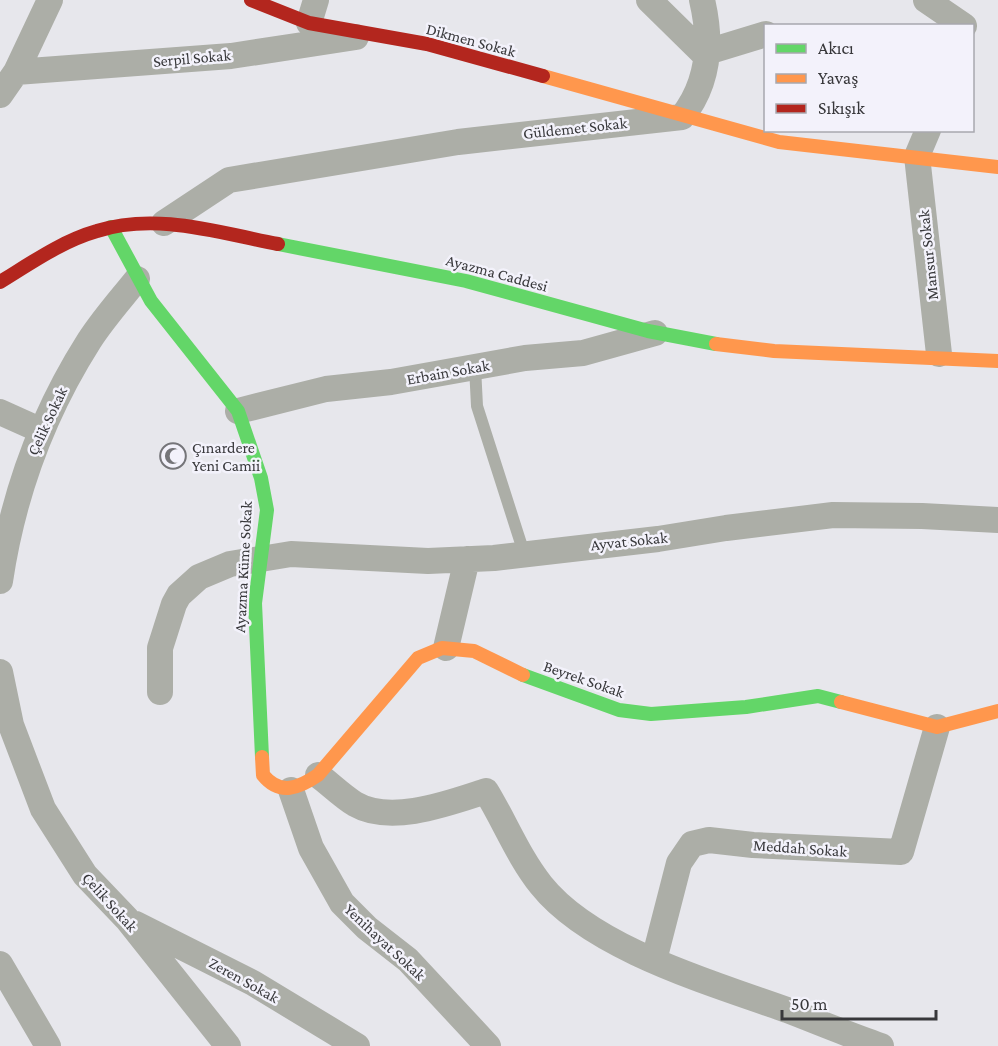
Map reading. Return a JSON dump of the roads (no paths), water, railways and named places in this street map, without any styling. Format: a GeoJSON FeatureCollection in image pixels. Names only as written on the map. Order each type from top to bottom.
{"type":"FeatureCollection","features":[{"type":"Feature","properties":{"kind":"street"},"geometry":{"type":"LineString","coordinates":[[0,95],[16,72],[50,0]]}},
{"type":"Feature","properties":{"kind":"street","name":"Dikmen Sokak"},"geometry":{"type":"LineString","coordinates":[[251,0],[313,11],[367,35],[427,44],[681,117]]}},
{"type":"Feature","properties":{"kind":"street"},"geometry":{"type":"LineString","coordinates":[[649,0],[707,54]]}},
{"type":"Feature","properties":{"kind":"street"},"geometry":{"type":"LineString","coordinates":[[681,117],[694,101],[707,54],[702,0]]}},
{"type":"Feature","properties":{"kind":"street"},"geometry":{"type":"LineString","coordinates":[[926,0],[961,24]]}},
{"type":"Feature","properties":{"kind":"street"},"geometry":{"type":"LineString","coordinates":[[707,54],[764,34]]}},
{"type":"Feature","properties":{"kind":"street","name":"Serpil Sokak"},"geometry":{"type":"LineString","coordinates":[[16,72],[231,56],[367,35]]}},
{"type":"Feature","properties":{"kind":"street","name":"Güldemet Sokak"},"geometry":{"type":"LineString","coordinates":[[164,223],[229,180],[458,142],[681,117],[779,142],[998,167]]}},
{"type":"Feature","properties":{"kind":"street"},"geometry":{"type":"LineString","coordinates":[[917,156],[927,132]]}},
{"type":"Feature","properties":{"kind":"street","name":"Mansur Sokak"},"geometry":{"type":"LineString","coordinates":[[917,156],[939,354]]}},
{"type":"Feature","properties":{"kind":"street","name":"Ayazma Caddesi"},"geometry":{"type":"LineString","coordinates":[[0,282],[88,234],[111,227],[164,223],[394,264],[498,288],[573,311],[699,342],[804,353],[939,354],[998,361]]}},
{"type":"Feature","properties":{"kind":"street","name":"Ayazma Küme Sokak"},"geometry":{"type":"LineString","coordinates":[[111,227],[137,279],[168,325],[238,411],[261,478],[267,510],[260,558],[255,630],[263,775],[274,787],[291,790]]}},
{"type":"Feature","properties":{"kind":"street","name":"Çelik Sokak"},"geometry":{"type":"LineString","coordinates":[[0,581],[4,551],[25,470],[40,430],[91,339],[137,279]]}},
{"type":"Feature","properties":{"kind":"street","name":"Erbain Sokak"},"geometry":{"type":"LineString","coordinates":[[238,411],[326,389],[391,382],[525,358],[583,353],[657,332]]}},
{"type":"Feature","properties":{"kind":"street"},"geometry":{"type":"LineString","coordinates":[[0,412],[40,430]]}},
{"type":"Feature","properties":{"kind":"street","name":"Ayvat Sokak"},"geometry":{"type":"LineString","coordinates":[[160,692],[160,648],[166,622],[179,595],[199,577],[213,569],[260,558],[311,553],[374,560],[467,560],[658,540],[726,528],[833,515],[998,520]]}},
{"type":"Feature","properties":{"kind":"street"},"geometry":{"type":"LineString","coordinates":[[447,648],[467,560]]}},
{"type":"Feature","properties":{"kind":"street","name":"Beyrek Sokak"},"geometry":{"type":"LineString","coordinates":[[291,790],[306,784],[318,775],[418,658],[447,648],[474,651],[530,678],[619,710],[651,714],[746,707],[818,696],[938,727],[998,711]]}},
{"type":"Feature","properties":{"kind":"street","name":"Çelik Sokak"},"geometry":{"type":"LineString","coordinates":[[0,672],[11,725],[43,809],[85,875],[127,920],[228,1046]]}},
{"type":"Feature","properties":{"kind":"street","name":"Meddah Sokak"},"geometry":{"type":"LineString","coordinates":[[654,960],[679,863],[693,844],[709,840],[753,845],[901,852],[938,727]]}},
{"type":"Feature","properties":{"kind":"street"},"geometry":{"type":"LineString","coordinates":[[318,775],[356,804],[382,814],[438,806],[486,791],[501,815],[516,850],[542,887],[572,914],[606,937],[679,973],[881,1046]]}},
{"type":"Feature","properties":{"kind":"street","name":"Yenihayat Sokak"},"geometry":{"type":"LineString","coordinates":[[291,790],[311,848],[342,903],[367,928],[408,960],[488,1046]]}},
{"type":"Feature","properties":{"kind":"street","name":"Zeren Sokak"},"geometry":{"type":"LineString","coordinates":[[127,920],[253,983],[357,1046]]}},
{"type":"Feature","properties":{"kind":"street"},"geometry":{"type":"LineString","coordinates":[[0,964],[48,1046]]}},
{"type":"Feature","properties":{"kind":"lane"},"geometry":{"type":"LineString","coordinates":[[476,367],[477,406],[524,553]]}},
{"type":"Feature","properties":{"kind":"place","name":"Çınardere Yeni Camii"},"geometry":{"type":"Point","coordinates":[173,456]}}]}
